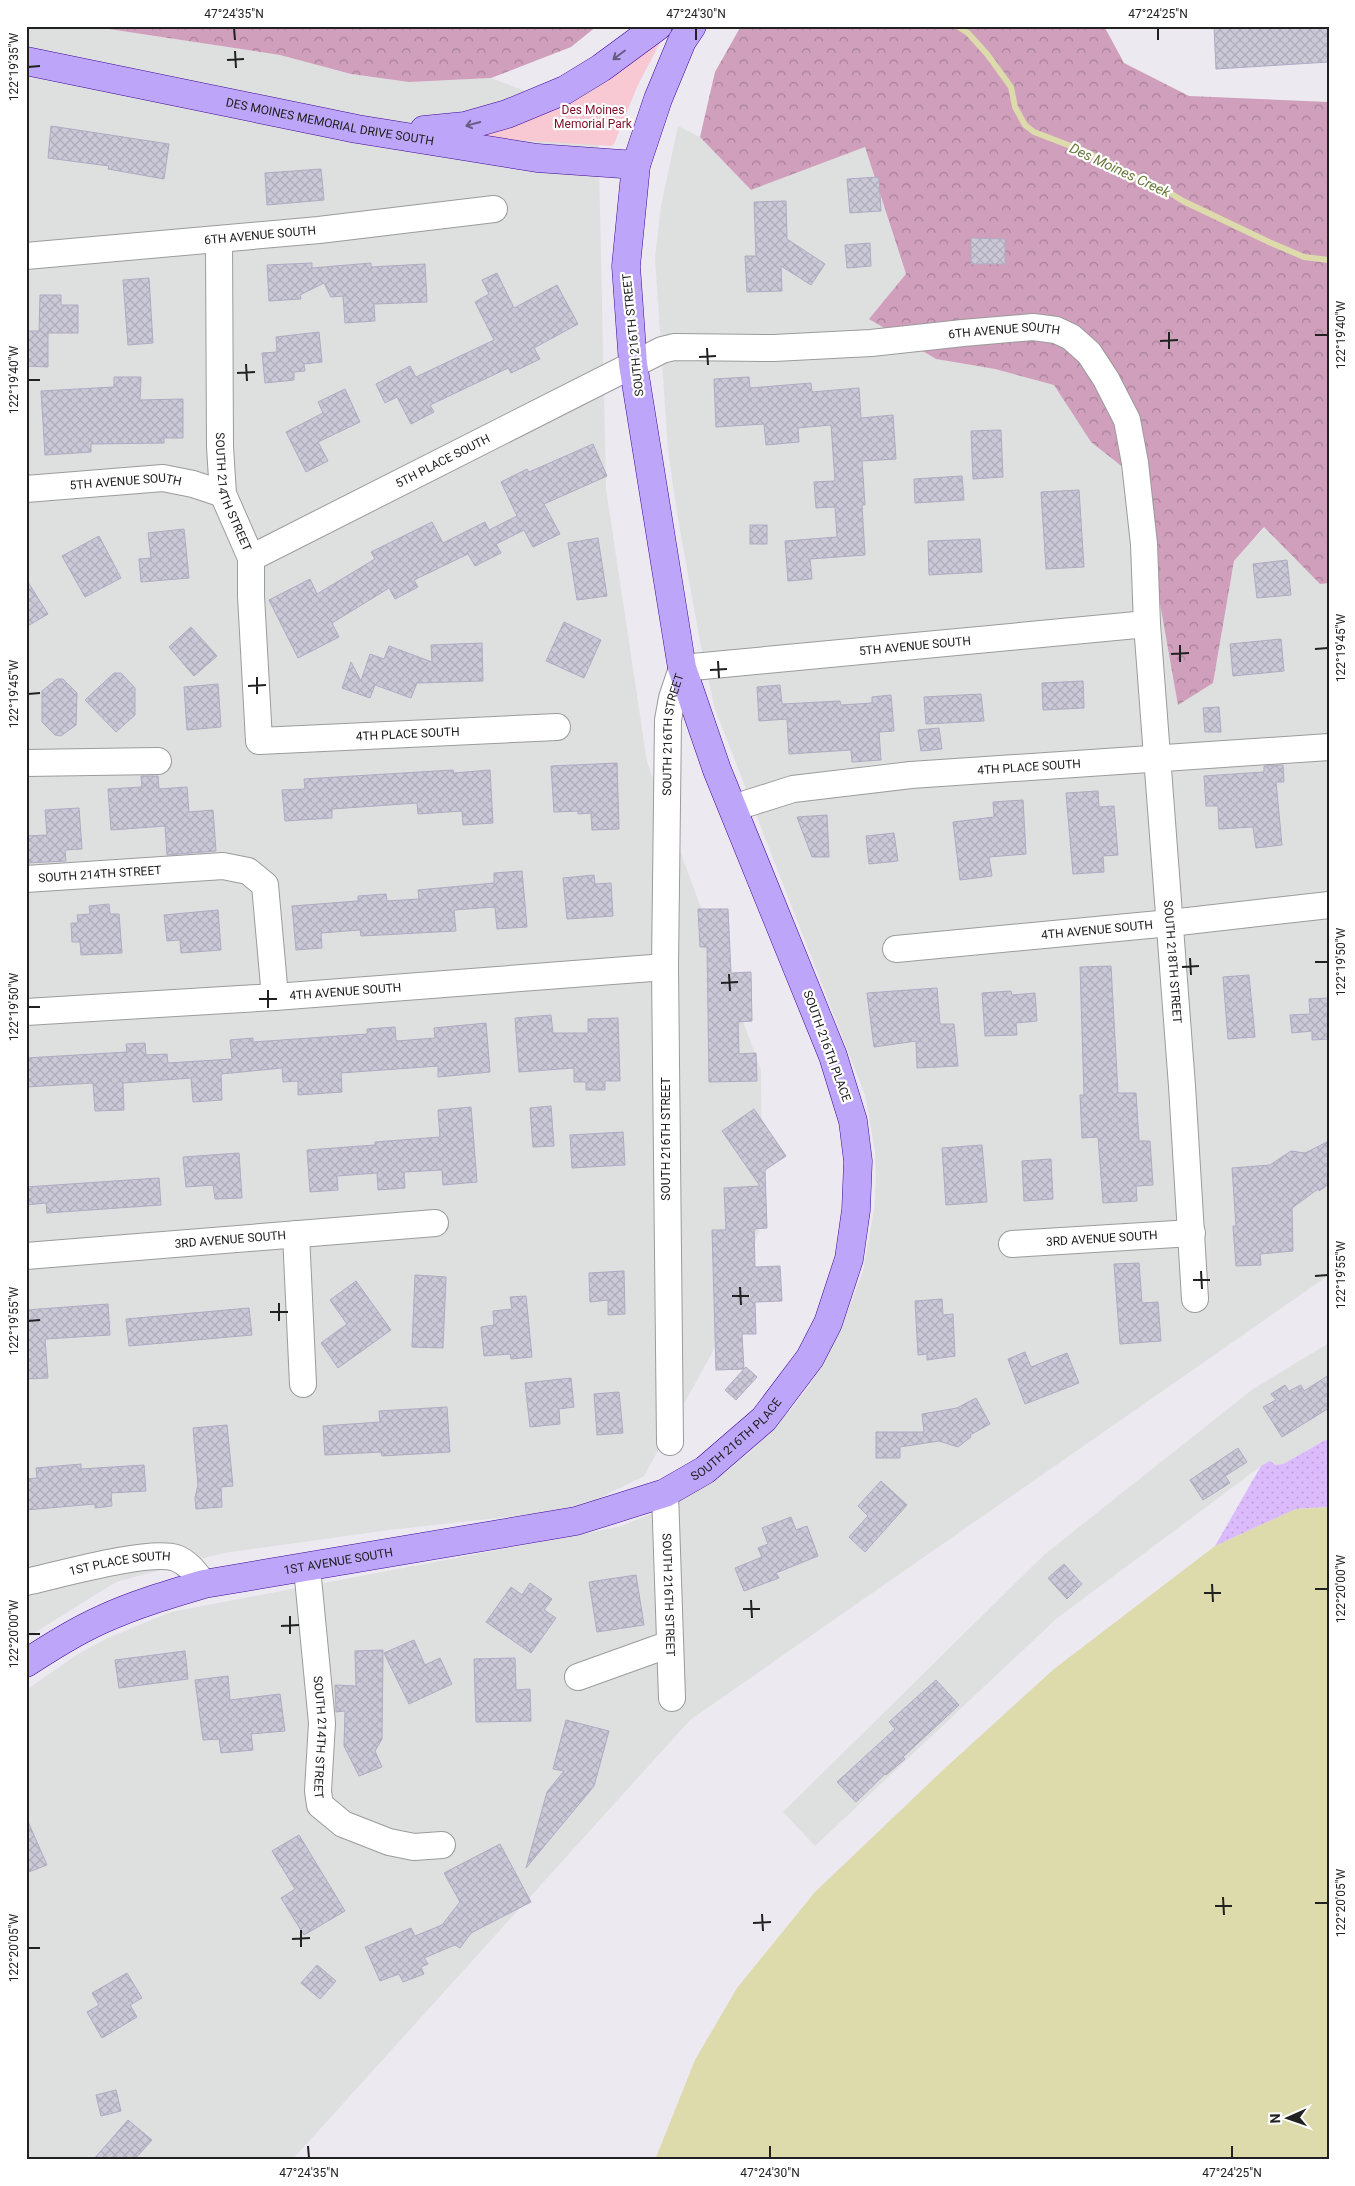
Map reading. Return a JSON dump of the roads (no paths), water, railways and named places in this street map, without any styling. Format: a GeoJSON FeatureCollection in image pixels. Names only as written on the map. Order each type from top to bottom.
{"type":"FeatureCollection","features":[{"type":"Feature","properties":{"kind":"main road"},"geometry":{"type":"LineString","coordinates":[[357,129],[417,131],[465,126],[507,114],[565,90],[602,68],[658,26]]}},
{"type":"Feature","properties":{"kind":"main road","name":"SOUTH 216TH STREET"},"geometry":{"type":"LineString","coordinates":[[682,668],[633,364],[626,266],[636,165],[658,99],[687,34]]}},
{"type":"Feature","properties":{"kind":"main road","name":"DES MOINES MEMORIAL DRIVE SOUTH"},"geometry":{"type":"LineString","coordinates":[[26,61],[357,129],[538,158],[636,165]]}},
{"type":"Feature","properties":{"kind":"main road","name":"SOUTH 216TH PLACE"},"geometry":{"type":"LineString","coordinates":[[664,1493],[705,1470],[764,1419],[810,1358],[828,1323],[849,1259],[856,1210],[858,1161],[853,1120],[833,1056],[718,770],[682,668]]}},
{"type":"Feature","properties":{"kind":"main road","name":"1ST AVENUE SOUTH"},"geometry":{"type":"LineString","coordinates":[[26,1663],[62,1640],[101,1619],[153,1599],[204,1584],[576,1521],[664,1493]]}},
{"type":"Feature","properties":{"kind":"street","name":"6TH AVENUE SOUTH"},"geometry":{"type":"LineString","coordinates":[[26,256],[319,230],[494,209]]}},
{"type":"Feature","properties":{"kind":"street","name":"SOUTH 214TH STREET"},"geometry":{"type":"LineString","coordinates":[[219,240],[220,447],[223,494],[251,558],[251,596],[259,741]]}},
{"type":"Feature","properties":{"kind":"street","name":"6TH AVENUE SOUTH"},"geometry":{"type":"LineString","coordinates":[[633,364],[656,352],[674,347],[774,348],[871,343],[1033,327],[1056,330],[1072,337],[1089,354],[1106,379],[1127,420],[1135,462],[1144,544],[1147,624]]}},
{"type":"Feature","properties":{"kind":"street","name":"5TH PLACE SOUTH"},"geometry":{"type":"LineString","coordinates":[[251,558],[633,364]]}},
{"type":"Feature","properties":{"kind":"street","name":"5TH AVENUE SOUTH"},"geometry":{"type":"LineString","coordinates":[[26,489],[163,478],[193,484],[223,494]]}},
{"type":"Feature","properties":{"kind":"street","name":"5TH AVENUE SOUTH"},"geometry":{"type":"LineString","coordinates":[[682,668],[1147,624]]}},
{"type":"Feature","properties":{"kind":"street","name":"SOUTH 218TH STREET"},"geometry":{"type":"LineString","coordinates":[[1147,624],[1170,922],[1195,1299]]}},
{"type":"Feature","properties":{"kind":"street","name":"SOUTH 216TH STREET"},"geometry":{"type":"LineString","coordinates":[[670,1442],[665,967],[668,720],[672,698],[682,668]]}},
{"type":"Feature","properties":{"kind":"street","name":"4TH PLACE SOUTH"},"geometry":{"type":"LineString","coordinates":[[259,741],[557,726]]}},
{"type":"Feature","properties":{"kind":"street","name":"4TH PLACE SOUTH"},"geometry":{"type":"LineString","coordinates":[[733,808],[793,789],[911,775],[1329,747]]}},
{"type":"Feature","properties":{"kind":"street"},"geometry":{"type":"LineString","coordinates":[[26,763],[158,761]]}},
{"type":"Feature","properties":{"kind":"street","name":"SOUTH 214TH STREET"},"geometry":{"type":"LineString","coordinates":[[26,879],[223,866],[248,871],[265,885],[275,997]]}},
{"type":"Feature","properties":{"kind":"street","name":"4TH AVENUE SOUTH"},"geometry":{"type":"LineString","coordinates":[[896,949],[1329,904]]}},
{"type":"Feature","properties":{"kind":"street","name":"4TH AVENUE SOUTH"},"geometry":{"type":"LineString","coordinates":[[26,1012],[275,997],[665,967]]}},
{"type":"Feature","properties":{"kind":"street","name":"3RD AVENUE SOUTH"},"geometry":{"type":"LineString","coordinates":[[26,1256],[435,1223]]}},
{"type":"Feature","properties":{"kind":"street","name":"3RD AVENUE SOUTH"},"geometry":{"type":"LineString","coordinates":[[1012,1244],[1192,1233]]}},
{"type":"Feature","properties":{"kind":"street"},"geometry":{"type":"LineString","coordinates":[[296,1234],[302,1384]]}},
{"type":"Feature","properties":{"kind":"street","name":"SOUTH 216TH STREET"},"geometry":{"type":"LineString","coordinates":[[664,1493],[672,1698]]}},
{"type":"Feature","properties":{"kind":"street","name":"1ST PLACE SOUTH"},"geometry":{"type":"LineString","coordinates":[[26,1582],[150,1555],[176,1558],[188,1565],[204,1584]]}},
{"type":"Feature","properties":{"kind":"street","name":"SOUTH 214TH STREET"},"geometry":{"type":"LineString","coordinates":[[307,1568],[322,1713],[318,1791],[320,1805],[343,1824],[389,1842],[414,1848],[442,1845]]}},
{"type":"Feature","properties":{"kind":"street"},"geometry":{"type":"LineString","coordinates":[[578,1677],[670,1644]]}},
{"type":"Feature","properties":{"kind":"waterway","name":"Des Moines Creek"},"geometry":{"type":"LineString","coordinates":[[957,26],[968,33],[987,54],[1011,87],[1015,107],[1025,125],[1034,132],[1089,153],[1116,169],[1162,188],[1183,201],[1269,242],[1304,257],[1329,260]]}},
{"type":"Feature","properties":{"kind":"park label","name":"Des Moines Memorial Park"},"geometry":{"type":"Point","coordinates":[593,117]}}]}
